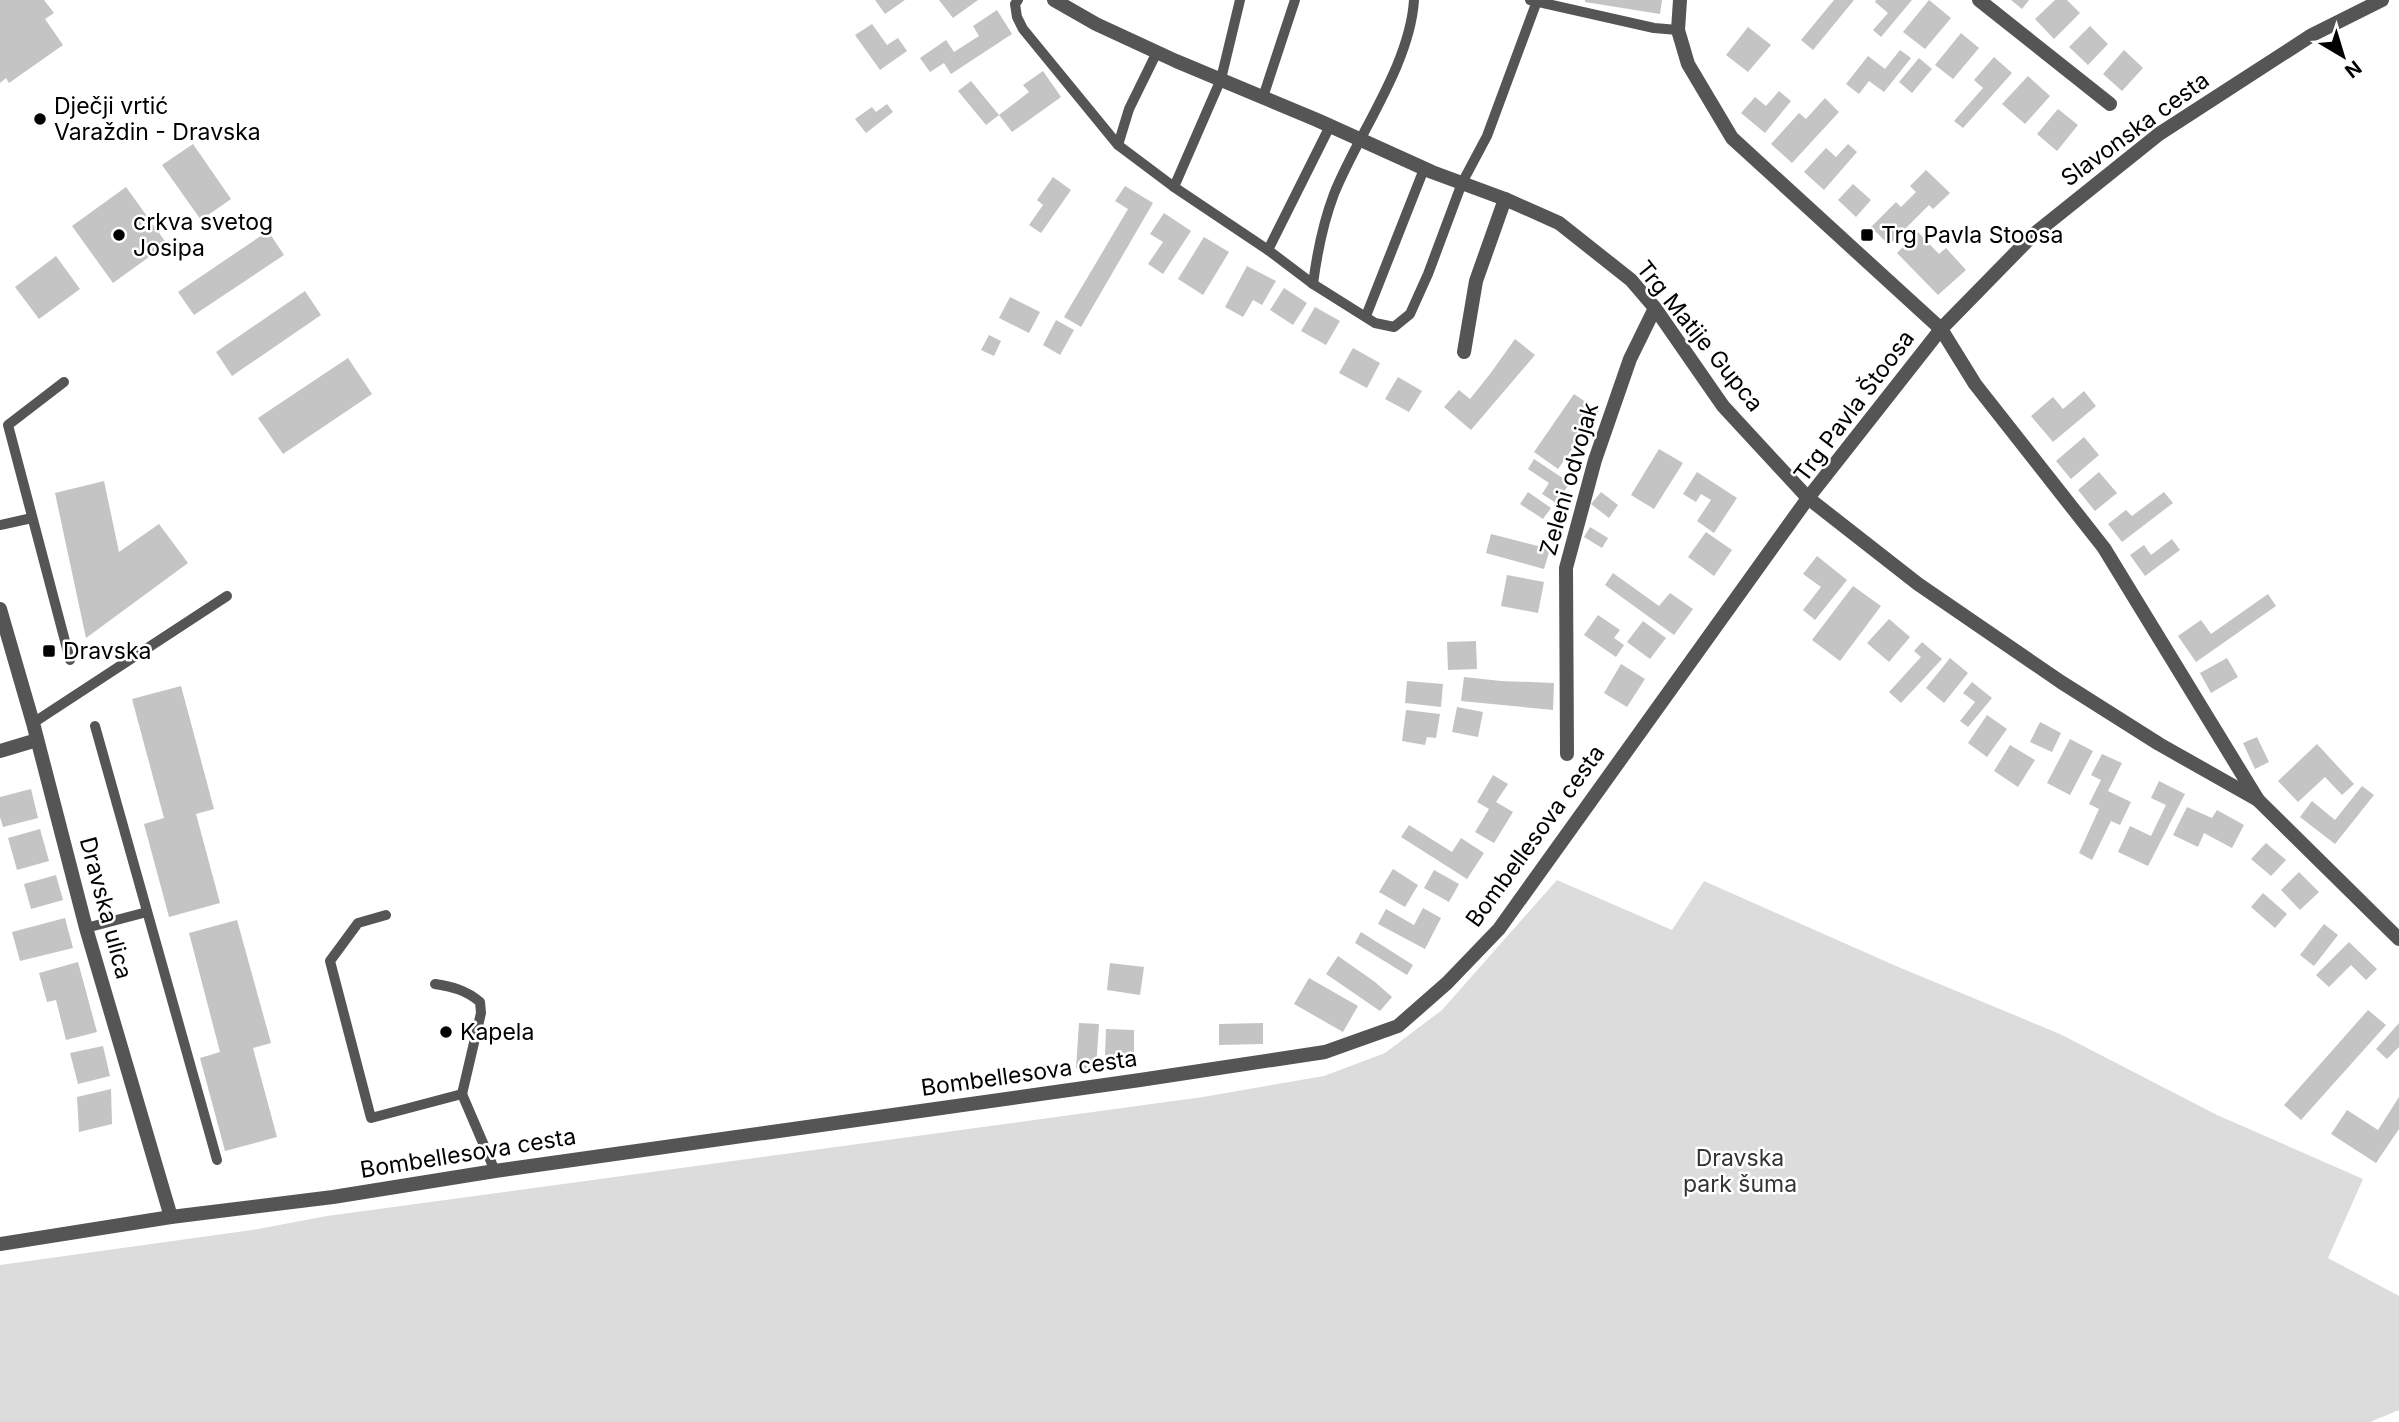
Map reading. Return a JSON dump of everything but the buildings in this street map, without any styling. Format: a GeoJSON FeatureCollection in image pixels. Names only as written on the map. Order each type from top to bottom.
{"type":"FeatureCollection","features":[{"type":"Feature","properties":{"kind":"street","name":"Trg Matije Gupca"},"geometry":{"type":"LineString","coordinates":[[1054,0],[1096,24],[1157,52],[1424,169],[1505,199],[1559,223],[1632,280],[1655,308],[1723,406],[1808,498]]}},
{"type":"Feature","properties":{"kind":"street"},"geometry":{"type":"LineString","coordinates":[[1680,0],[1678,30],[1688,64],[1732,138],[1941,329]]}},
{"type":"Feature","properties":{"kind":"street"},"geometry":{"type":"LineString","coordinates":[[1979,0],[2109,104]]}},
{"type":"Feature","properties":{"kind":"street","name":"Slavonska cesta"},"geometry":{"type":"LineString","coordinates":[[1941,329],[2033,235],[2160,134],[2312,35],[2382,0]]}},
{"type":"Feature","properties":{"kind":"street"},"geometry":{"type":"LineString","coordinates":[[1464,352],[1476,281],[1505,199]]}},
{"type":"Feature","properties":{"kind":"street","name":"Zeleni odvojak"},"geometry":{"type":"LineString","coordinates":[[1567,754],[1566,568],[1595,460],[1630,359],[1655,308]]}},
{"type":"Feature","properties":{"kind":"street","name":"Trg Pavla Štoosa"},"geometry":{"type":"LineString","coordinates":[[2258,800],[2159,744],[2061,682],[1918,584],[1808,498],[1941,329],[1975,384],[2104,548],[2258,800],[2399,939]]}},
{"type":"Feature","properties":{"kind":"street","name":"Bombellesova cesta"},"geometry":{"type":"LineString","coordinates":[[0,1244],[1325,1052],[1398,1026],[1447,984],[1499,929],[1808,498]]}},
{"type":"Feature","properties":{"kind":"street","name":"Dravska ulica"},"geometry":{"type":"LineString","coordinates":[[0,609],[33,723],[86,928],[172,1217]]}},
{"type":"Feature","properties":{"kind":"street"},"geometry":{"type":"LineString","coordinates":[[0,751],[37,740]]}},
{"type":"Feature","properties":{"kind":"lane"},"geometry":{"type":"LineString","coordinates":[[1018,0],[1015,4],[1017,17],[1023,29],[1118,145],[1313,284],[1375,323],[1394,327],[1410,314],[1428,274],[1462,183],[1487,136],[1534,1],[1654,28],[1678,30]]}},
{"type":"Feature","properties":{"kind":"lane"},"geometry":{"type":"LineString","coordinates":[[1174,187],[1221,79],[1240,0]]}},
{"type":"Feature","properties":{"kind":"lane"},"geometry":{"type":"LineString","coordinates":[[1263,97],[1295,0]]}},
{"type":"Feature","properties":{"kind":"lane"},"geometry":{"type":"LineString","coordinates":[[1313,284],[1317,248],[1334,195],[1406,46],[1414,0]]}},
{"type":"Feature","properties":{"kind":"lane"},"geometry":{"type":"LineString","coordinates":[[1118,145],[1129,109],[1157,52]]}},
{"type":"Feature","properties":{"kind":"lane"},"geometry":{"type":"LineString","coordinates":[[1268,250],[1329,126]]}},
{"type":"Feature","properties":{"kind":"lane"},"geometry":{"type":"LineString","coordinates":[[1366,316],[1424,169]]}},
{"type":"Feature","properties":{"kind":"lane"},"geometry":{"type":"LineString","coordinates":[[64,382],[8,425],[70,660]]}},
{"type":"Feature","properties":{"kind":"lane"},"geometry":{"type":"LineString","coordinates":[[0,525],[32,518]]}},
{"type":"Feature","properties":{"kind":"lane"},"geometry":{"type":"LineString","coordinates":[[33,723],[227,596]]}},
{"type":"Feature","properties":{"kind":"lane"},"geometry":{"type":"LineString","coordinates":[[95,726],[217,1160]]}},
{"type":"Feature","properties":{"kind":"lane"},"geometry":{"type":"LineString","coordinates":[[86,928],[147,912]]}},
{"type":"Feature","properties":{"kind":"lane"},"geometry":{"type":"LineString","coordinates":[[386,915],[358,923],[330,961],[371,1118],[462,1094]]}},
{"type":"Feature","properties":{"kind":"lane"},"geometry":{"type":"LineString","coordinates":[[435,984],[456,987],[472,994],[480,1002],[481,1013],[462,1094],[495,1171]]}},
{"type":"Feature","properties":{"kind":"green space","name":"Dravska park šuma"},"geometry":{"type":"Polygon","coordinates":[[[1557,880],[1672,930],[1704,881],[1896,966],[2060,1034],[2217,1115],[2363,1179],[2328,1258],[2399,1296],[2399,1410],[2370,1422],[0,1422],[0,1265],[252,1230],[327,1216],[1203,1097],[1324,1076],[1385,1053],[1442,1010],[1557,880]]]}},
{"type":"Feature","properties":{"kind":"place","name":"Dječji vrtić Varaždin - Dravska"},"geometry":{"type":"Point","coordinates":[40,119]}},
{"type":"Feature","properties":{"kind":"place","name":"crkva svetog Josipa"},"geometry":{"type":"Point","coordinates":[119,235]}},
{"type":"Feature","properties":{"kind":"place","name":"Trg Pavla Stoosa"},"geometry":{"type":"Point","coordinates":[1867,235]}},
{"type":"Feature","properties":{"kind":"place","name":"Dravska"},"geometry":{"type":"Point","coordinates":[49,651]}},
{"type":"Feature","properties":{"kind":"place","name":"Kapela"},"geometry":{"type":"Point","coordinates":[446,1032]}}]}
